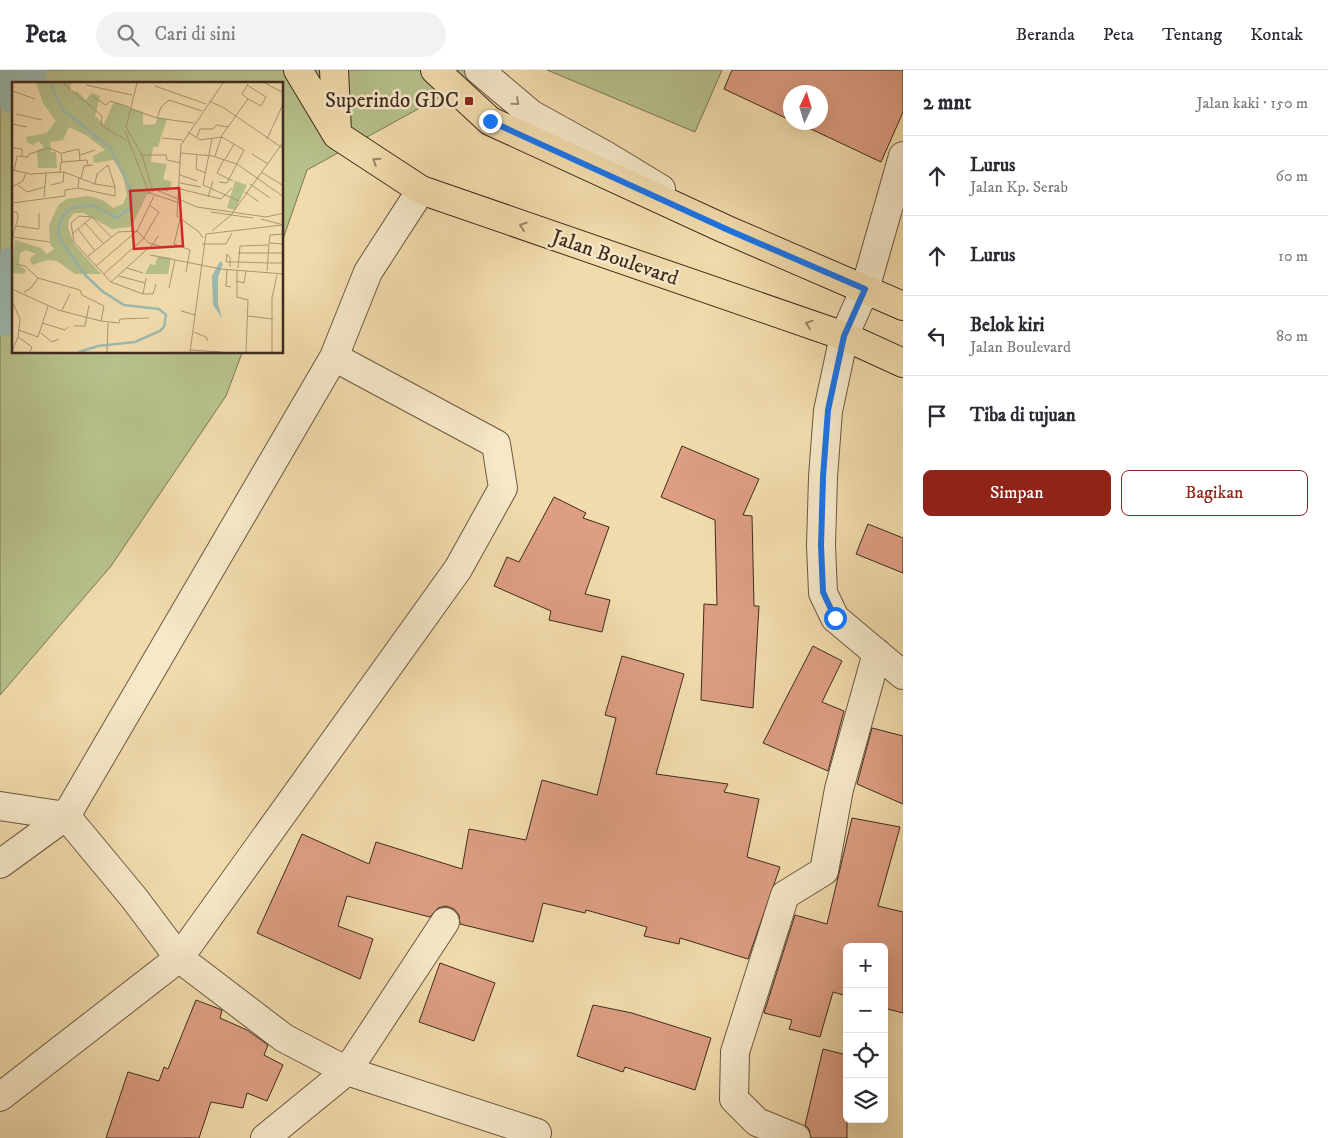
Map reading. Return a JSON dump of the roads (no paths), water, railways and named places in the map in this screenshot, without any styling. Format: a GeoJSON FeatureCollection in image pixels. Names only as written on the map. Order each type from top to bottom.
{"type":"FeatureCollection","features":[{"type":"Feature","properties":{"kind":"main road","name":"Jalan Boulevard"},"geometry":{"type":"LineString","coordinates":[[298,70],[337,135],[421,190],[844,336],[903,362]]}},
{"type":"Feature","properties":{"kind":"main road"},"geometry":{"type":"LineString","coordinates":[[334,70],[337,135]]}},
{"type":"Feature","properties":{"kind":"main road"},"geometry":{"type":"LineString","coordinates":[[435,70],[490,121],[726,229],[903,306]]}},
{"type":"Feature","properties":{"kind":"street"},"geometry":{"type":"LineString","coordinates":[[479,70],[531,114],[605,155],[726,229]]}},
{"type":"Feature","properties":{"kind":"street"},"geometry":{"type":"LineString","coordinates":[[903,156],[865,289],[844,336],[828,410],[823,477],[823,592],[835,618],[903,675]]}},
{"type":"Feature","properties":{"kind":"street"},"geometry":{"type":"LineString","coordinates":[[0,864],[66,816],[334,357],[368,272],[421,190]]}},
{"type":"Feature","properties":{"kind":"street"},"geometry":{"type":"LineString","coordinates":[[0,1096],[179,958],[458,569],[503,488],[496,444],[334,357]]}},
{"type":"Feature","properties":{"kind":"street"},"geometry":{"type":"LineString","coordinates":[[796,1138],[757,1122],[734,1099],[735,1052],[785,895],[824,871],[839,789],[877,653]]}},
{"type":"Feature","properties":{"kind":"street"},"geometry":{"type":"LineString","coordinates":[[0,806],[66,816],[134,898],[179,958],[284,1038],[347,1071],[537,1133]]}},
{"type":"Feature","properties":{"kind":"street"},"geometry":{"type":"LineString","coordinates":[[265,1138],[347,1071],[445,922]]}},
{"type":"Feature","properties":{"kind":"waterway"},"geometry":{"type":"LineString","coordinates":[[16,70],[17,82]]}},
{"type":"Feature","properties":{"kind":"waterway"},"geometry":{"type":"LineString","coordinates":[[0,306],[12,281]]}},
{"type":"Feature","properties":{"kind":"place","name":"Superindo GDC"},"geometry":{"type":"Point","coordinates":[469,101]}}]}
